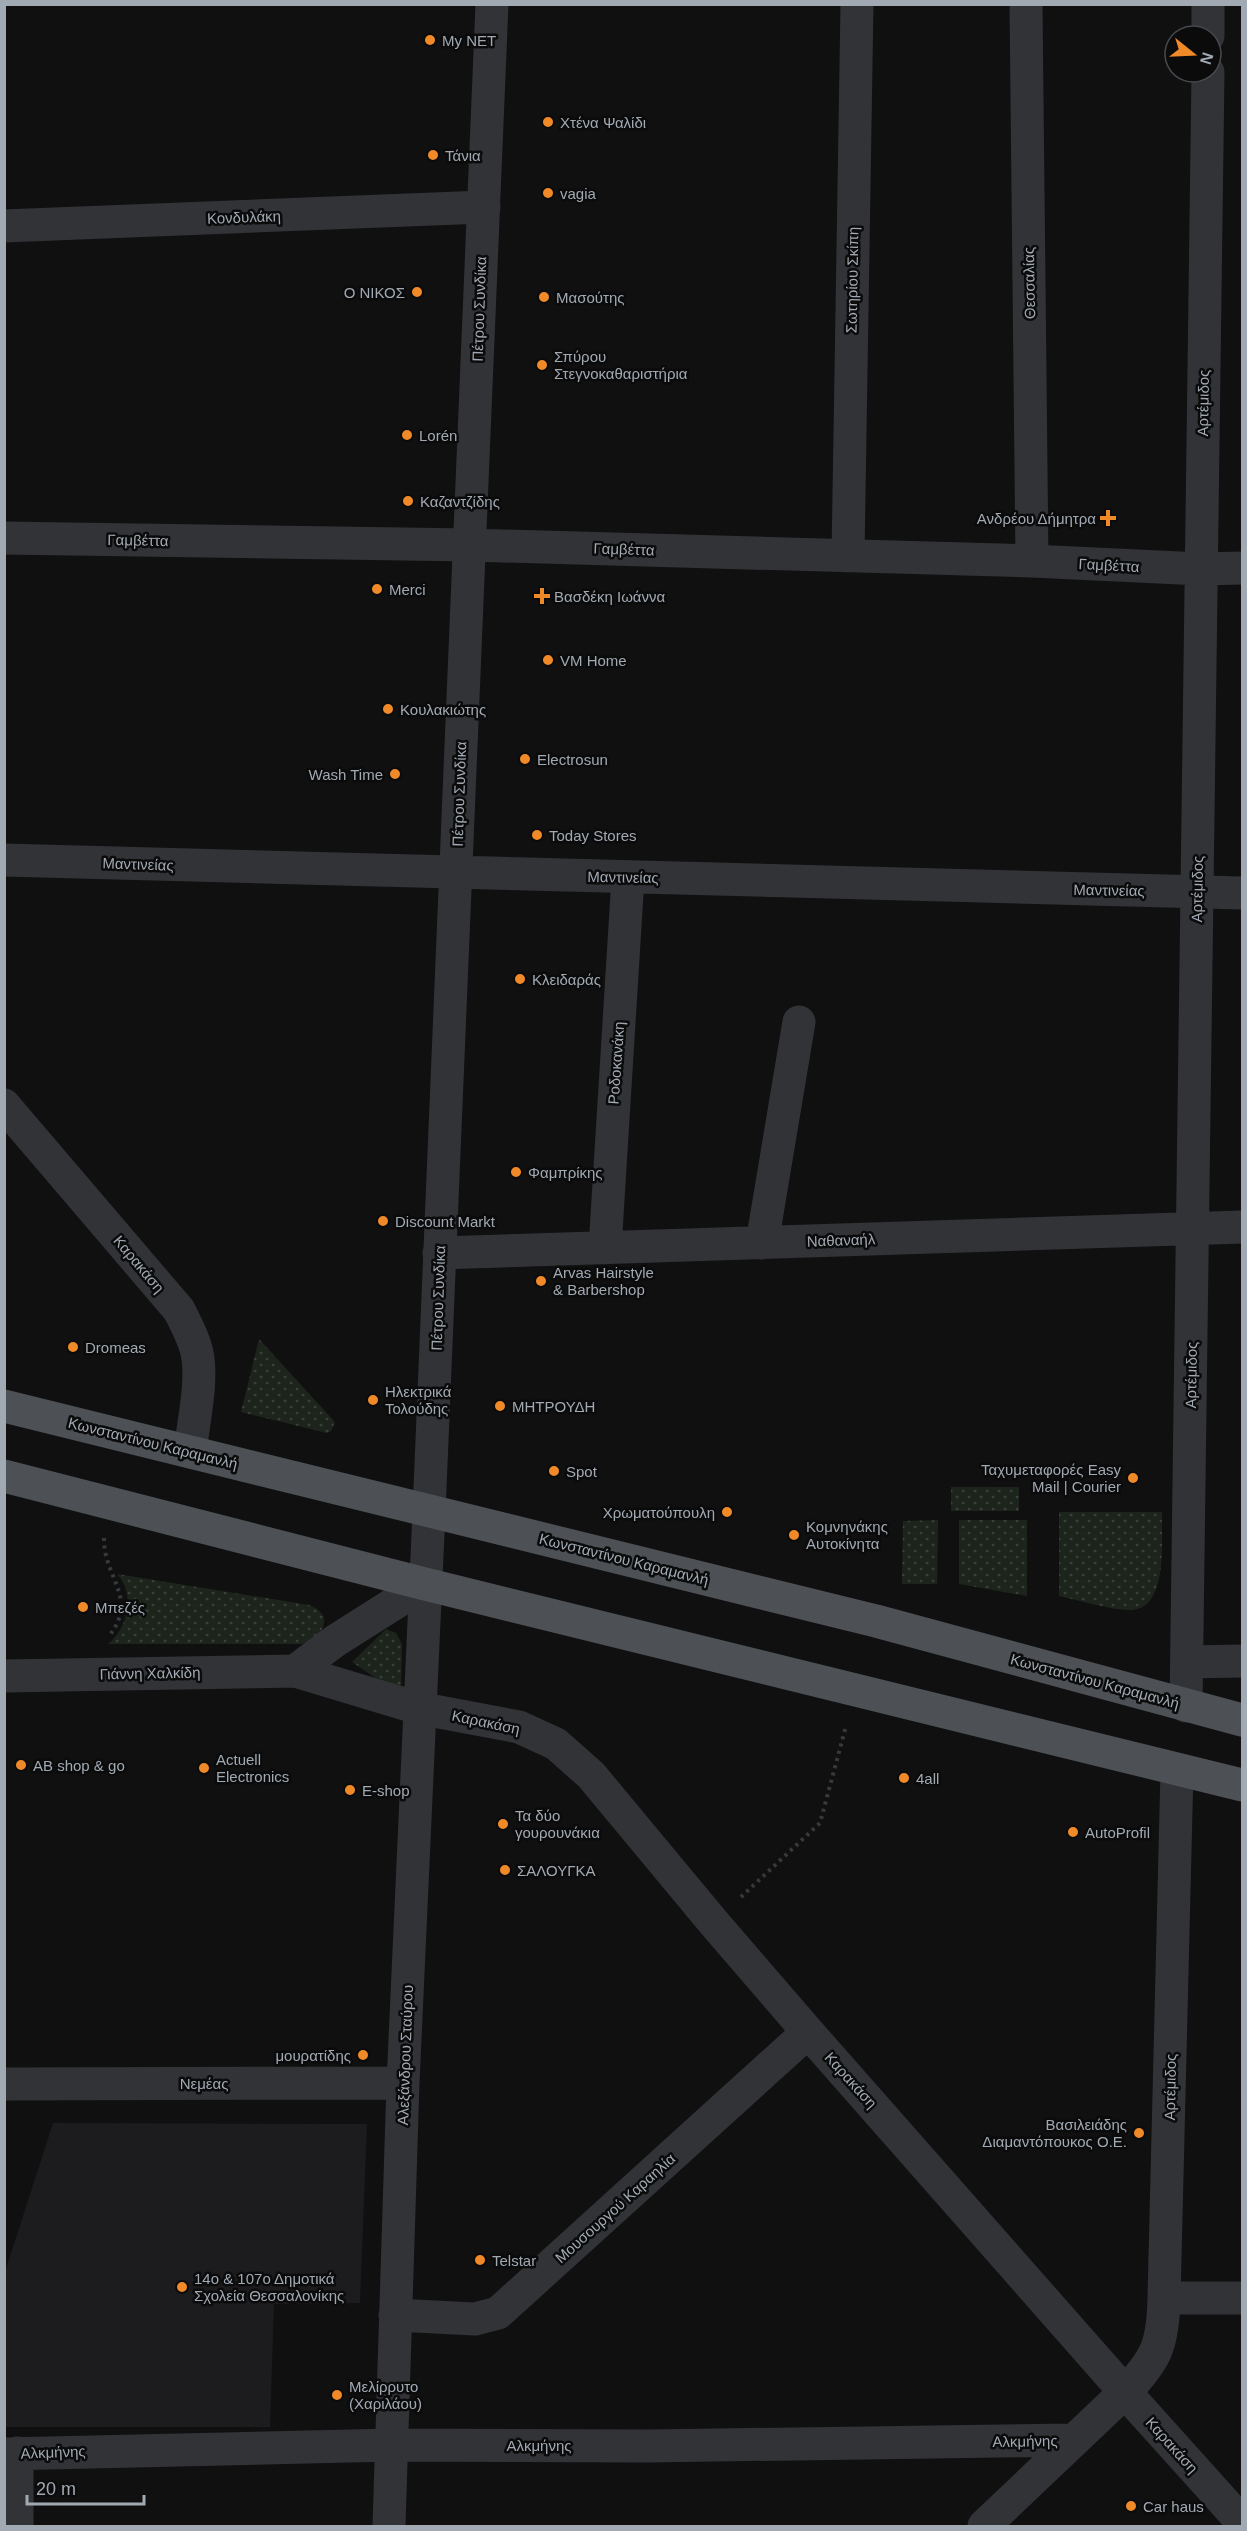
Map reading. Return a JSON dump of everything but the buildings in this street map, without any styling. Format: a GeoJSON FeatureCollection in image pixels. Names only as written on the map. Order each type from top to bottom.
{"type":"FeatureCollection","features":[{"type":"Feature","properties":{"kind":"main road","name":"Κωνσταντίνου Καραμανλή"},"geometry":{"type":"LineString","coordinates":[[4,1406],[876,1621],[1242,1720]]}},
{"type":"Feature","properties":{"kind":"main road"},"geometry":{"type":"LineString","coordinates":[[4,1476],[425,1584],[1242,1785]]}},
{"type":"Feature","properties":{"kind":"street","name":"Πέτρου Συνδίκα"},"geometry":{"type":"LineString","coordinates":[[425,1584],[492,4]]}},
{"type":"Feature","properties":{"kind":"street","name":"Σωτηρίου Σκίπη"},"geometry":{"type":"LineString","coordinates":[[848,556],[857,4]]}},
{"type":"Feature","properties":{"kind":"street","name":"Θεσσαλίας"},"geometry":{"type":"LineString","coordinates":[[1026,4],[1032,561]]}},
{"type":"Feature","properties":{"kind":"street"},"geometry":{"type":"LineString","coordinates":[[1208,4],[1208,24]]}},
{"type":"Feature","properties":{"kind":"street","name":"Αρτέμιδος"},"geometry":{"type":"LineString","coordinates":[[1186,1706],[1208,84]]}},
{"type":"Feature","properties":{"kind":"street","name":"Κονδυλάκη"},"geometry":{"type":"LineString","coordinates":[[4,226],[483,207]]}},
{"type":"Feature","properties":{"kind":"street","name":"Γαμβέττα"},"geometry":{"type":"LineString","coordinates":[[4,538],[470,545],[1032,561],[1201,569],[1242,568]]}},
{"type":"Feature","properties":{"kind":"street","name":"Μαντινείας"},"geometry":{"type":"LineString","coordinates":[[4,860],[1242,893]]}},
{"type":"Feature","properties":{"kind":"street","name":"Ροδοκανάκη"},"geometry":{"type":"LineString","coordinates":[[605,1248],[628,878]]}},
{"type":"Feature","properties":{"kind":"street"},"geometry":{"type":"LineString","coordinates":[[762,1243],[799,1022]]}},
{"type":"Feature","properties":{"kind":"street","name":"Καρακάση"},"geometry":{"type":"LineString","coordinates":[[4,1105],[179,1310],[191,1333],[198,1356],[198,1384],[190,1452]]}},
{"type":"Feature","properties":{"kind":"street","name":"Ναθαναήλ"},"geometry":{"type":"LineString","coordinates":[[439,1253],[1242,1227]]}},
{"type":"Feature","properties":{"kind":"street"},"geometry":{"type":"LineString","coordinates":[[295,1671],[335,1641],[425,1584]]}},
{"type":"Feature","properties":{"kind":"street","name":"Αλεξάνδρου Σταύρου"},"geometry":{"type":"LineString","coordinates":[[389,2526],[403,2083],[425,1584]]}},
{"type":"Feature","properties":{"kind":"street"},"geometry":{"type":"LineString","coordinates":[[1187,1662],[1242,1661]]}},
{"type":"Feature","properties":{"kind":"street","name":"Γιάννη Χαλκίδη"},"geometry":{"type":"LineString","coordinates":[[4,1676],[295,1671],[418,1708]]}},
{"type":"Feature","properties":{"kind":"street","name":"Καρακάση"},"geometry":{"type":"LineString","coordinates":[[418,1708],[519,1727],[556,1744],[591,1775],[808,2032],[1242,2523]]}},
{"type":"Feature","properties":{"kind":"street","name":"Αρτέμιδος"},"geometry":{"type":"LineString","coordinates":[[984,2526],[1125,2392],[1146,2370],[1158,2349],[1163,2326],[1164,2298],[1177,1770]]}},
{"type":"Feature","properties":{"kind":"street","name":"Μουσουργού Καραηλία"},"geometry":{"type":"LineString","coordinates":[[396,2315],[475,2319],[498,2313],[808,2032]]}},
{"type":"Feature","properties":{"kind":"street","name":"Νεμέας"},"geometry":{"type":"LineString","coordinates":[[4,2084],[403,2083]]}},
{"type":"Feature","properties":{"kind":"street"},"geometry":{"type":"LineString","coordinates":[[1164,2298],[1242,2298]]}},
{"type":"Feature","properties":{"kind":"street","name":"Αλκμήνης"},"geometry":{"type":"LineString","coordinates":[[11,2454],[392,2445],[648,2446],[1074,2440]]}},
{"type":"Feature","properties":{"kind":"street"},"geometry":{"type":"LineString","coordinates":[[11,2454],[17,2526]]}},
{"type":"Feature","properties":{"kind":"path"},"geometry":{"type":"LineString","coordinates":[[104,1502],[103,1554],[121,1593],[121,1610],[116,1628],[105,1640],[106,1673]]}},
{"type":"Feature","properties":{"kind":"path"},"geometry":{"type":"LineString","coordinates":[[714,1923],[819,1823],[855,1690]]}},
{"type":"Feature","properties":{"kind":"shaded area"},"geometry":{"type":"Polygon","coordinates":[[[259,1339],[335,1422],[331,1431],[327,1433],[241,1412],[259,1339]]]}},
{"type":"Feature","properties":{"kind":"shaded area"},"geometry":{"type":"Polygon","coordinates":[[[951,1487],[1019,1487],[1019,1511],[951,1511],[951,1487]]]}},
{"type":"Feature","properties":{"kind":"shaded area"},"geometry":{"type":"Polygon","coordinates":[[[1059,1512],[1162,1512],[1160,1570],[1152,1598],[1144,1606],[1132,1610],[1116,1609],[1059,1596],[1059,1512]]]}},
{"type":"Feature","properties":{"kind":"shaded area"},"geometry":{"type":"Polygon","coordinates":[[[938,1520],[937,1584],[902,1584],[903,1521],[938,1520]]]}},
{"type":"Feature","properties":{"kind":"shaded area"},"geometry":{"type":"Polygon","coordinates":[[[959,1520],[1027,1520],[1027,1596],[959,1584],[959,1520]]]}},
{"type":"Feature","properties":{"kind":"shaded area"},"geometry":{"type":"Polygon","coordinates":[[[117,1574],[309,1605],[322,1613],[324,1623],[319,1634],[309,1644],[108,1644],[121,1629],[127,1610],[126,1591],[117,1574]]]}},
{"type":"Feature","properties":{"kind":"shaded area"},"geometry":{"type":"Polygon","coordinates":[[[386,1629],[396,1633],[402,1644],[401,1695],[352,1662],[386,1629]]]}},
{"type":"Feature","properties":{"kind":"shaded area","name":"14ο & 107ο Δημοτικά Σχολεία Θεσσαλονίκης"},"geometry":{"type":"Polygon","coordinates":[[[53,2123],[367,2124],[360,2303],[274,2304],[270,2427],[5,2427],[5,2272],[53,2123]]]}},
{"type":"Feature","properties":{"kind":"place","name":"My NET"},"geometry":{"type":"Point","coordinates":[430,40]}},
{"type":"Feature","properties":{"kind":"place","name":"Χτένα Ψαλίδι"},"geometry":{"type":"Point","coordinates":[548,122]}},
{"type":"Feature","properties":{"kind":"place","name":"Τάνια"},"geometry":{"type":"Point","coordinates":[433,155]}},
{"type":"Feature","properties":{"kind":"place","name":"vagia"},"geometry":{"type":"Point","coordinates":[548,193]}},
{"type":"Feature","properties":{"kind":"place","name":"Ο ΝΙΚΟΣ"},"geometry":{"type":"Point","coordinates":[417,292]}},
{"type":"Feature","properties":{"kind":"place","name":"Μασούτης"},"geometry":{"type":"Point","coordinates":[544,297]}},
{"type":"Feature","properties":{"kind":"place","name":"Σπύρου Στεγνοκαθαριστήρια"},"geometry":{"type":"Point","coordinates":[542,365]}},
{"type":"Feature","properties":{"kind":"place","name":"Lorén"},"geometry":{"type":"Point","coordinates":[407,435]}},
{"type":"Feature","properties":{"kind":"place","name":"Καζαντζίδης"},"geometry":{"type":"Point","coordinates":[408,501]}},
{"type":"Feature","properties":{"kind":"place","name":"Ανδρέου Δήμητρα"},"geometry":{"type":"Point","coordinates":[1108,518]}},
{"type":"Feature","properties":{"kind":"place","name":"Merci"},"geometry":{"type":"Point","coordinates":[377,589]}},
{"type":"Feature","properties":{"kind":"place","name":"Βασδέκη Ιωάννα"},"geometry":{"type":"Point","coordinates":[542,596]}},
{"type":"Feature","properties":{"kind":"place","name":"VM Home"},"geometry":{"type":"Point","coordinates":[548,660]}},
{"type":"Feature","properties":{"kind":"place","name":"Κουλακιώτης"},"geometry":{"type":"Point","coordinates":[388,709]}},
{"type":"Feature","properties":{"kind":"place","name":"Electrosun"},"geometry":{"type":"Point","coordinates":[525,759]}},
{"type":"Feature","properties":{"kind":"place","name":"Wash Time"},"geometry":{"type":"Point","coordinates":[395,774]}},
{"type":"Feature","properties":{"kind":"place","name":"Today Stores"},"geometry":{"type":"Point","coordinates":[537,835]}},
{"type":"Feature","properties":{"kind":"place","name":"Κλειδαράς"},"geometry":{"type":"Point","coordinates":[520,979]}},
{"type":"Feature","properties":{"kind":"place","name":"Φαμπρίκης"},"geometry":{"type":"Point","coordinates":[516,1172]}},
{"type":"Feature","properties":{"kind":"place","name":"Discount Markt"},"geometry":{"type":"Point","coordinates":[383,1221]}},
{"type":"Feature","properties":{"kind":"place","name":"Arvas Hairstyle & Barbershop"},"geometry":{"type":"Point","coordinates":[541,1281]}},
{"type":"Feature","properties":{"kind":"place","name":"Dromeas"},"geometry":{"type":"Point","coordinates":[73,1347]}},
{"type":"Feature","properties":{"kind":"place","name":"Ηλεκτρικά Τολούδης"},"geometry":{"type":"Point","coordinates":[373,1400]}},
{"type":"Feature","properties":{"kind":"place","name":"ΜΗΤΡΟΥΔΗ"},"geometry":{"type":"Point","coordinates":[500,1406]}},
{"type":"Feature","properties":{"kind":"place","name":"Spot"},"geometry":{"type":"Point","coordinates":[554,1471]}},
{"type":"Feature","properties":{"kind":"place","name":"Ταχυμεταφορές Easy Mail | Courier"},"geometry":{"type":"Point","coordinates":[1133,1478]}},
{"type":"Feature","properties":{"kind":"place","name":"Χρωματούπουλη"},"geometry":{"type":"Point","coordinates":[727,1512]}},
{"type":"Feature","properties":{"kind":"place","name":"Κομνηνάκης Αυτοκίνητα"},"geometry":{"type":"Point","coordinates":[794,1535]}},
{"type":"Feature","properties":{"kind":"place","name":"Μπεζές"},"geometry":{"type":"Point","coordinates":[83,1607]}},
{"type":"Feature","properties":{"kind":"place","name":"AB shop & go"},"geometry":{"type":"Point","coordinates":[21,1765]}},
{"type":"Feature","properties":{"kind":"place","name":"Actuell Electronics"},"geometry":{"type":"Point","coordinates":[204,1768]}},
{"type":"Feature","properties":{"kind":"place","name":"4all"},"geometry":{"type":"Point","coordinates":[904,1778]}},
{"type":"Feature","properties":{"kind":"place","name":"E-shop"},"geometry":{"type":"Point","coordinates":[350,1790]}},
{"type":"Feature","properties":{"kind":"place","name":"Τα δύο γουρουνάκια"},"geometry":{"type":"Point","coordinates":[503,1824]}},
{"type":"Feature","properties":{"kind":"place","name":"AutoProfil"},"geometry":{"type":"Point","coordinates":[1073,1832]}},
{"type":"Feature","properties":{"kind":"place","name":"ΣΑΛΟΥΓΚΑ"},"geometry":{"type":"Point","coordinates":[505,1870]}},
{"type":"Feature","properties":{"kind":"place","name":"μουρατίδης"},"geometry":{"type":"Point","coordinates":[363,2055]}},
{"type":"Feature","properties":{"kind":"place","name":"Βασιλειάδης Διαμαντόπουκος Ο.Ε."},"geometry":{"type":"Point","coordinates":[1139,2133]}},
{"type":"Feature","properties":{"kind":"place","name":"Telstar"},"geometry":{"type":"Point","coordinates":[480,2260]}},
{"type":"Feature","properties":{"kind":"place","name":"14ο & 107ο Δημοτικά Σχολεία Θεσσαλονίκης"},"geometry":{"type":"Point","coordinates":[182,2287]}},
{"type":"Feature","properties":{"kind":"place","name":"Μελίρρυτο (Χαριλάου)"},"geometry":{"type":"Point","coordinates":[337,2395]}},
{"type":"Feature","properties":{"kind":"place","name":"Car haus"},"geometry":{"type":"Point","coordinates":[1131,2506]}}]}
